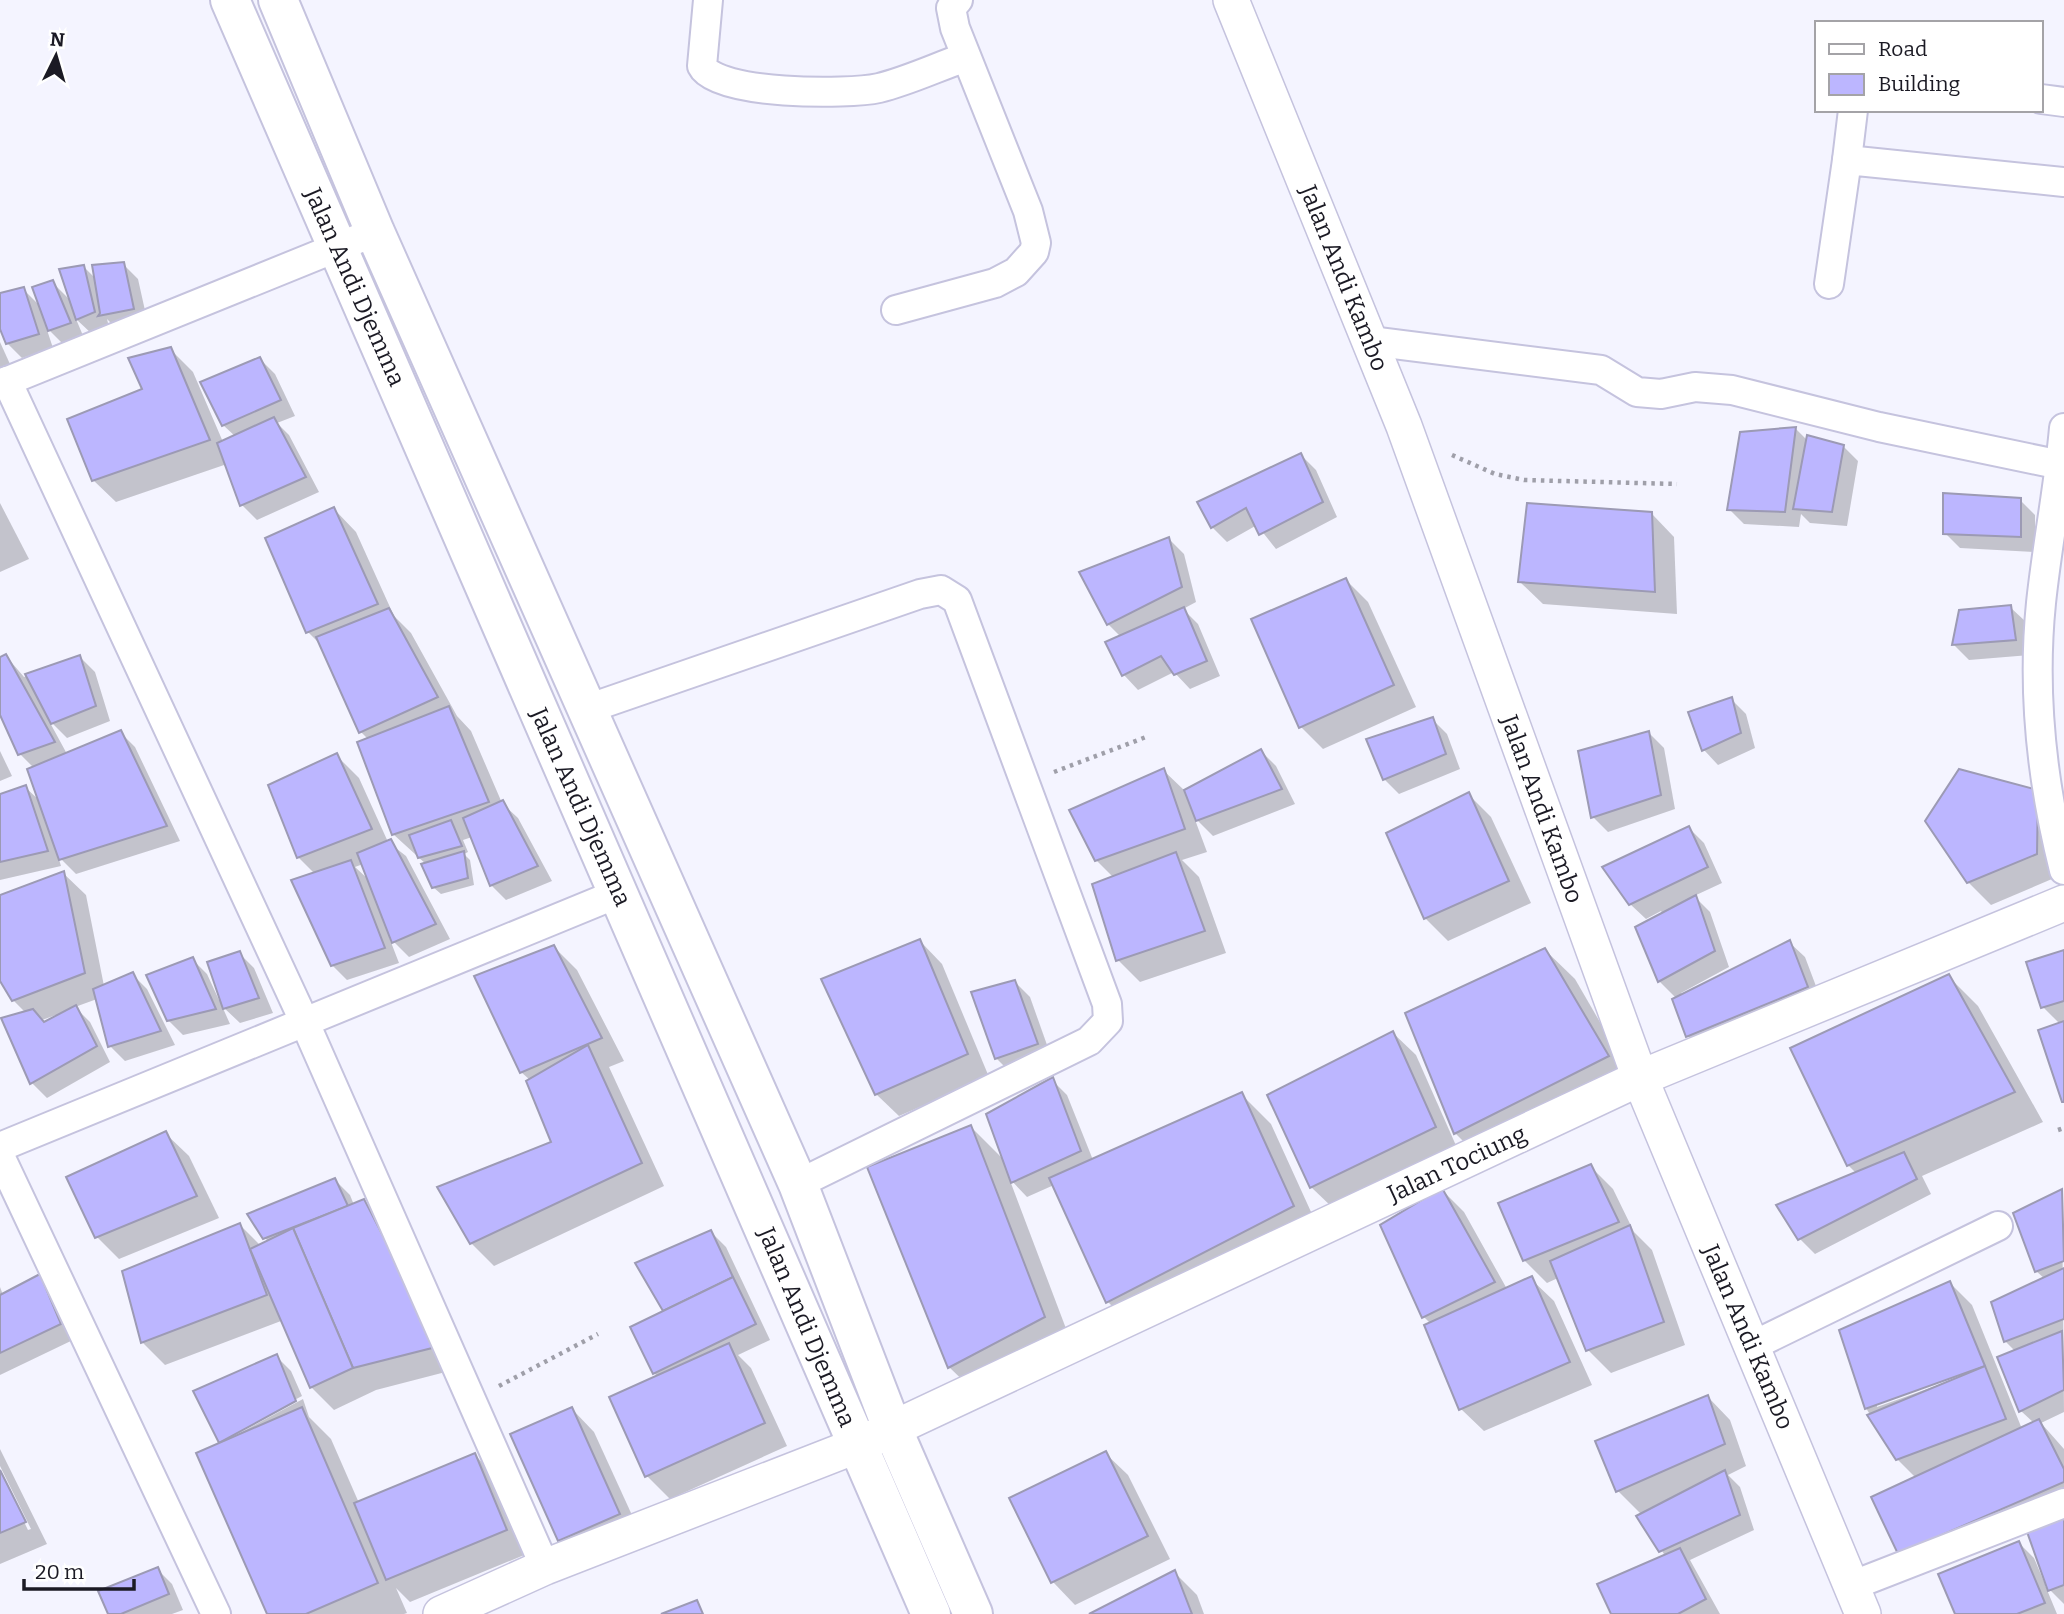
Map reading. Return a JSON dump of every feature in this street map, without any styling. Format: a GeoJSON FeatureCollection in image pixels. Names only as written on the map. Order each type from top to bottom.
{"type":"FeatureCollection","features":[{"type":"Feature","properties":{"kind":"highway","name":"Jalan Andi Djemma"},"geometry":{"type":"LineString","coordinates":[[230,0],[931,1614]]}},
{"type":"Feature","properties":{"kind":"highway","name":"Jalan Andi Djemma"},"geometry":{"type":"LineString","coordinates":[[278,0],[375,232],[798,1184],[892,1427],[973,1614]]}},
{"type":"Feature","properties":{"kind":"street"},"geometry":{"type":"LineString","coordinates":[[708,0],[702,66],[713,78],[731,84],[819,91],[862,90],[880,87],[966,57]]}},
{"type":"Feature","properties":{"kind":"street"},"geometry":{"type":"LineString","coordinates":[[896,310],[995,283],[1016,272],[1034,252],[1036,243],[1027,211],[966,57],[951,8],[958,0]]}},
{"type":"Feature","properties":{"kind":"street","name":"Jalan Andi Kambo"},"geometry":{"type":"LineString","coordinates":[[1231,0],[1404,426],[1640,1078],[1858,1607]]}},
{"type":"Feature","properties":{"kind":"street"},"geometry":{"type":"LineString","coordinates":[[2043,99],[2064,102]]}},
{"type":"Feature","properties":{"kind":"street"},"geometry":{"type":"LineString","coordinates":[[1829,284],[1853,112]]}},
{"type":"Feature","properties":{"kind":"street"},"geometry":{"type":"LineString","coordinates":[[1847,160],[2064,182]]}},
{"type":"Feature","properties":{"kind":"street"},"geometry":{"type":"LineString","coordinates":[[375,232],[4,383],[305,1023],[545,1567]]}},
{"type":"Feature","properties":{"kind":"street"},"geometry":{"type":"LineString","coordinates":[[1370,341],[1601,370],[1616,376],[1627,387],[1647,394],[1695,387],[1732,390],[1878,427],[2061,465]]}},
{"type":"Feature","properties":{"kind":"street"},"geometry":{"type":"LineString","coordinates":[[2064,428],[2041,604],[2038,661],[2044,764],[2064,870]]}},
{"type":"Feature","properties":{"kind":"street"},"geometry":{"type":"LineString","coordinates":[[587,709],[920,594],[941,590],[957,600],[1107,1004],[1108,1021],[1097,1036],[1089,1041],[798,1184]]}},
{"type":"Feature","properties":{"kind":"street"},"geometry":{"type":"LineString","coordinates":[[0,1147],[619,893]]}},
{"type":"Feature","properties":{"kind":"street","name":"Jalan Tociung"},"geometry":{"type":"LineString","coordinates":[[441,1614],[480,1606],[545,1567],[858,1445],[1640,1078],[2064,903]]}},
{"type":"Feature","properties":{"kind":"street"},"geometry":{"type":"LineString","coordinates":[[0,1156],[216,1614]]}},
{"type":"Feature","properties":{"kind":"street"},"geometry":{"type":"LineString","coordinates":[[1752,1346],[1998,1226]]}},
{"type":"Feature","properties":{"kind":"street"},"geometry":{"type":"LineString","coordinates":[[1858,1607],[2064,1503]]}},
{"type":"Feature","properties":{"kind":"path"},"geometry":{"type":"LineString","coordinates":[[1404,426],[1448,453],[1495,474],[1515,479],[1559,483],[1677,484]]}},
{"type":"Feature","properties":{"kind":"path"},"geometry":{"type":"LineString","coordinates":[[1024,783],[1146,737]]}},
{"type":"Feature","properties":{"kind":"path"},"geometry":{"type":"LineString","coordinates":[[2058,1130],[2064,1128]]}},
{"type":"Feature","properties":{"kind":"path"},"geometry":{"type":"LineString","coordinates":[[473,1399],[598,1334]]}},
{"type":"Feature","properties":{"kind":"building"},"geometry":{"type":"Polygon","coordinates":[[[124,262],[134,309],[98,316],[100,313],[92,265],[124,262]]]}},
{"type":"Feature","properties":{"kind":"building"},"geometry":{"type":"Polygon","coordinates":[[[84,265],[95,312],[76,320],[59,269],[84,265]]]}},
{"type":"Feature","properties":{"kind":"building"},"geometry":{"type":"Polygon","coordinates":[[[53,280],[71,323],[48,331],[32,287],[53,280]]]}},
{"type":"Feature","properties":{"kind":"building"},"geometry":{"type":"Polygon","coordinates":[[[24,287],[39,334],[6,344],[0,329],[0,293],[24,287]]]}},
{"type":"Feature","properties":{"kind":"building"},"geometry":{"type":"Polygon","coordinates":[[[171,347],[210,440],[92,481],[67,419],[142,389],[128,358],[171,347]]]}},
{"type":"Feature","properties":{"kind":"building"},"geometry":{"type":"Polygon","coordinates":[[[260,357],[281,400],[222,426],[200,382],[260,357]]]}},
{"type":"Feature","properties":{"kind":"building"},"geometry":{"type":"Polygon","coordinates":[[[274,417],[306,477],[240,506],[217,443],[274,417]]]}},
{"type":"Feature","properties":{"kind":"building"},"geometry":{"type":"Polygon","coordinates":[[[1796,427],[1785,512],[1727,510],[1740,432],[1796,427]]]}},
{"type":"Feature","properties":{"kind":"building"},"geometry":{"type":"Polygon","coordinates":[[[1807,435],[1844,445],[1832,512],[1793,509],[1807,435]]]}},
{"type":"Feature","properties":{"kind":"building"},"geometry":{"type":"Polygon","coordinates":[[[1301,453],[1323,502],[1259,535],[1246,508],[1211,528],[1197,502],[1301,453]]]}},
{"type":"Feature","properties":{"kind":"building"},"geometry":{"type":"Polygon","coordinates":[[[1943,493],[2021,498],[2021,537],[1943,534],[1943,493]]]}},
{"type":"Feature","properties":{"kind":"building"},"geometry":{"type":"Polygon","coordinates":[[[1527,503],[1652,512],[1655,592],[1518,582],[1527,503]]]}},
{"type":"Feature","properties":{"kind":"building"},"geometry":{"type":"Polygon","coordinates":[[[334,507],[378,604],[306,633],[265,538],[334,507]]]}},
{"type":"Feature","properties":{"kind":"building"},"geometry":{"type":"Polygon","coordinates":[[[1169,537],[1182,587],[1107,625],[1079,572],[1169,537]]]}},
{"type":"Feature","properties":{"kind":"building"},"geometry":{"type":"Polygon","coordinates":[[[1346,578],[1394,685],[1299,728],[1251,619],[1346,578]]]}},
{"type":"Feature","properties":{"kind":"building"},"geometry":{"type":"Polygon","coordinates":[[[2011,605],[2016,640],[1952,645],[1959,610],[2011,605]]]}},
{"type":"Feature","properties":{"kind":"building"},"geometry":{"type":"Polygon","coordinates":[[[1184,607],[1207,661],[1174,675],[1161,656],[1122,676],[1105,642],[1184,607]]]}},
{"type":"Feature","properties":{"kind":"building"},"geometry":{"type":"Polygon","coordinates":[[[389,608],[438,697],[359,733],[316,637],[389,608]]]}},
{"type":"Feature","properties":{"kind":"building"},"geometry":{"type":"Polygon","coordinates":[[[6,654],[55,742],[18,755],[0,715],[0,657],[6,654]]]}},
{"type":"Feature","properties":{"kind":"building"},"geometry":{"type":"Polygon","coordinates":[[[80,655],[96,706],[51,724],[25,674],[80,655]]]}},
{"type":"Feature","properties":{"kind":"building"},"geometry":{"type":"Polygon","coordinates":[[[1732,697],[1741,733],[1702,751],[1688,712],[1732,697]]]}},
{"type":"Feature","properties":{"kind":"building"},"geometry":{"type":"Polygon","coordinates":[[[449,706],[489,802],[392,835],[357,742],[449,706]]]}},
{"type":"Feature","properties":{"kind":"building"},"geometry":{"type":"Polygon","coordinates":[[[1433,717],[1446,754],[1383,780],[1366,739],[1433,717]]]}},
{"type":"Feature","properties":{"kind":"building"},"geometry":{"type":"Polygon","coordinates":[[[121,730],[167,826],[59,860],[27,769],[121,730]]]}},
{"type":"Feature","properties":{"kind":"building"},"geometry":{"type":"Polygon","coordinates":[[[1649,731],[1661,795],[1591,818],[1578,751],[1649,731]]]}},
{"type":"Feature","properties":{"kind":"building"},"geometry":{"type":"Polygon","coordinates":[[[1261,749],[1282,789],[1196,821],[1184,790],[1261,749]]]}},
{"type":"Feature","properties":{"kind":"building"},"geometry":{"type":"Polygon","coordinates":[[[337,753],[372,829],[297,858],[268,785],[337,753]]]}},
{"type":"Feature","properties":{"kind":"building"},"geometry":{"type":"Polygon","coordinates":[[[1164,768],[1185,829],[1095,861],[1069,810],[1164,768]]]}},
{"type":"Feature","properties":{"kind":"building"},"geometry":{"type":"Polygon","coordinates":[[[1959,769],[2038,790],[2037,854],[1967,883],[1925,821],[1959,769]]]}},
{"type":"Feature","properties":{"kind":"building"},"geometry":{"type":"Polygon","coordinates":[[[26,785],[48,851],[0,862],[0,794],[26,785]]]}},
{"type":"Feature","properties":{"kind":"building"},"geometry":{"type":"Polygon","coordinates":[[[1469,792],[1509,881],[1424,919],[1386,833],[1469,792]]]}},
{"type":"Feature","properties":{"kind":"building"},"geometry":{"type":"Polygon","coordinates":[[[503,800],[538,866],[490,886],[463,818],[503,800]]]}},
{"type":"Feature","properties":{"kind":"building"},"geometry":{"type":"Polygon","coordinates":[[[451,820],[462,846],[418,858],[409,835],[451,820]]]}},
{"type":"Feature","properties":{"kind":"building"},"geometry":{"type":"Polygon","coordinates":[[[1689,826],[1708,867],[1629,905],[1602,867],[1689,826]]]}},
{"type":"Feature","properties":{"kind":"building"},"geometry":{"type":"Polygon","coordinates":[[[391,839],[436,924],[392,943],[357,853],[391,839]]]}},
{"type":"Feature","properties":{"kind":"building"},"geometry":{"type":"Polygon","coordinates":[[[464,851],[468,878],[432,888],[421,864],[464,851]]]}},
{"type":"Feature","properties":{"kind":"building"},"geometry":{"type":"Polygon","coordinates":[[[1176,852],[1205,931],[1116,961],[1092,884],[1176,852]]]}},
{"type":"Feature","properties":{"kind":"building"},"geometry":{"type":"Polygon","coordinates":[[[351,860],[385,948],[331,966],[291,880],[351,860]]]}},
{"type":"Feature","properties":{"kind":"building"},"geometry":{"type":"Polygon","coordinates":[[[64,871],[85,973],[12,1001],[0,981],[0,895],[64,871]]]}},
{"type":"Feature","properties":{"kind":"building"},"geometry":{"type":"Polygon","coordinates":[[[1696,895],[1715,951],[1658,982],[1635,927],[1696,895]]]}},
{"type":"Feature","properties":{"kind":"building"},"geometry":{"type":"Polygon","coordinates":[[[920,939],[968,1054],[875,1095],[821,979],[920,939]]]}},
{"type":"Feature","properties":{"kind":"building"},"geometry":{"type":"Polygon","coordinates":[[[1790,940],[1808,987],[1686,1037],[1672,999],[1790,940]]]}},
{"type":"Feature","properties":{"kind":"building"},"geometry":{"type":"Polygon","coordinates":[[[554,945],[602,1038],[520,1073],[474,976],[554,945]]]}},
{"type":"Feature","properties":{"kind":"building"},"geometry":{"type":"Polygon","coordinates":[[[1545,948],[1609,1056],[1454,1134],[1405,1013],[1545,948]]]}},
{"type":"Feature","properties":{"kind":"building"},"geometry":{"type":"Polygon","coordinates":[[[2064,950],[2064,1001],[2041,1008],[2026,962],[2064,950]]]}},
{"type":"Feature","properties":{"kind":"building"},"geometry":{"type":"Polygon","coordinates":[[[240,951],[259,998],[223,1009],[207,962],[240,951]]]}},
{"type":"Feature","properties":{"kind":"building"},"geometry":{"type":"Polygon","coordinates":[[[193,957],[216,1009],[167,1021],[146,975],[193,957]]]}},
{"type":"Feature","properties":{"kind":"building"},"geometry":{"type":"Polygon","coordinates":[[[133,972],[161,1031],[108,1047],[93,989],[133,972]]]}},
{"type":"Feature","properties":{"kind":"building"},"geometry":{"type":"Polygon","coordinates":[[[1949,974],[2015,1092],[1847,1166],[1790,1048],[1949,974]]]}},
{"type":"Feature","properties":{"kind":"building"},"geometry":{"type":"Polygon","coordinates":[[[1015,980],[1038,1044],[995,1059],[971,992],[1015,980]]]}},
{"type":"Feature","properties":{"kind":"building"},"geometry":{"type":"Polygon","coordinates":[[[76,1005],[97,1046],[30,1084],[1,1018],[33,1009],[44,1022],[76,1005]]]}},
{"type":"Feature","properties":{"kind":"building"},"geometry":{"type":"Polygon","coordinates":[[[2064,1021],[2064,1102],[2062,1102],[2038,1030],[2064,1021]]]}},
{"type":"Feature","properties":{"kind":"building"},"geometry":{"type":"Polygon","coordinates":[[[1393,1031],[1436,1127],[1310,1188],[1267,1095],[1393,1031]]]}},
{"type":"Feature","properties":{"kind":"building"},"geometry":{"type":"Polygon","coordinates":[[[588,1045],[642,1163],[470,1244],[437,1187],[551,1142],[526,1081],[588,1045]]]}},
{"type":"Feature","properties":{"kind":"building"},"geometry":{"type":"Polygon","coordinates":[[[1053,1077],[1081,1151],[1011,1183],[986,1114],[1053,1077]]]}},
{"type":"Feature","properties":{"kind":"building"},"geometry":{"type":"Polygon","coordinates":[[[1242,1092],[1294,1206],[1106,1303],[1049,1178],[1242,1092]]]}},
{"type":"Feature","properties":{"kind":"building"},"geometry":{"type":"Polygon","coordinates":[[[971,1125],[1045,1317],[948,1368],[867,1167],[971,1125]]]}},
{"type":"Feature","properties":{"kind":"building"},"geometry":{"type":"Polygon","coordinates":[[[166,1131],[197,1196],[95,1238],[66,1177],[166,1131]]]}},
{"type":"Feature","properties":{"kind":"building"},"geometry":{"type":"Polygon","coordinates":[[[1904,1152],[1917,1179],[1798,1240],[1776,1205],[1904,1152]]]}},
{"type":"Feature","properties":{"kind":"building"},"geometry":{"type":"Polygon","coordinates":[[[1591,1164],[1619,1222],[1523,1261],[1498,1203],[1591,1164]]]}},
{"type":"Feature","properties":{"kind":"building"},"geometry":{"type":"Polygon","coordinates":[[[335,1178],[348,1206],[263,1239],[247,1214],[335,1178]]]}},
{"type":"Feature","properties":{"kind":"building"},"geometry":{"type":"Polygon","coordinates":[[[1442,1188],[1495,1282],[1422,1318],[1380,1225],[1442,1188]]]}},
{"type":"Feature","properties":{"kind":"building"},"geometry":{"type":"Polygon","coordinates":[[[2062,1189],[2064,1261],[2035,1272],[2013,1213],[2062,1189]]]}},
{"type":"Feature","properties":{"kind":"building"},"geometry":{"type":"Polygon","coordinates":[[[364,1199],[440,1346],[353,1368],[293,1228],[364,1199]]]}},
{"type":"Feature","properties":{"kind":"building"},"geometry":{"type":"Polygon","coordinates":[[[240,1223],[267,1295],[141,1343],[122,1271],[240,1223]]]}},
{"type":"Feature","properties":{"kind":"building"},"geometry":{"type":"Polygon","coordinates":[[[1630,1225],[1664,1322],[1586,1351],[1550,1261],[1630,1225]]]}},
{"type":"Feature","properties":{"kind":"building"},"geometry":{"type":"Polygon","coordinates":[[[293,1228],[353,1368],[310,1388],[250,1249],[293,1228]]]}},
{"type":"Feature","properties":{"kind":"building"},"geometry":{"type":"Polygon","coordinates":[[[711,1230],[733,1277],[663,1311],[635,1263],[711,1230]]]}},
{"type":"Feature","properties":{"kind":"building"},"geometry":{"type":"Polygon","coordinates":[[[2064,1268],[2064,1319],[2004,1342],[1991,1302],[2064,1268]]]}},
{"type":"Feature","properties":{"kind":"building"},"geometry":{"type":"Polygon","coordinates":[[[40,1274],[61,1324],[0,1353],[0,1295],[40,1274]]]}},
{"type":"Feature","properties":{"kind":"building"},"geometry":{"type":"Polygon","coordinates":[[[1532,1276],[1570,1362],[1459,1410],[1424,1325],[1532,1276]]]}},
{"type":"Feature","properties":{"kind":"building"},"geometry":{"type":"Polygon","coordinates":[[[733,1277],[756,1324],[653,1374],[630,1327],[733,1277]]]}},
{"type":"Feature","properties":{"kind":"building"},"geometry":{"type":"Polygon","coordinates":[[[1950,1281],[1985,1366],[1865,1409],[1839,1330],[1950,1281]]]}},
{"type":"Feature","properties":{"kind":"building"},"geometry":{"type":"Polygon","coordinates":[[[2062,1331],[2064,1390],[2019,1412],[1997,1357],[2062,1331]]]}},
{"type":"Feature","properties":{"kind":"building"},"geometry":{"type":"Polygon","coordinates":[[[729,1343],[765,1423],[645,1477],[609,1397],[729,1343]]]}},
{"type":"Feature","properties":{"kind":"building"},"geometry":{"type":"Polygon","coordinates":[[[277,1354],[296,1401],[219,1443],[193,1391],[277,1354]]]}},
{"type":"Feature","properties":{"kind":"building"},"geometry":{"type":"Polygon","coordinates":[[[1985,1366],[2006,1419],[1896,1460],[1867,1415],[1985,1366]]]}},
{"type":"Feature","properties":{"kind":"building"},"geometry":{"type":"Polygon","coordinates":[[[1708,1395],[1725,1444],[1616,1492],[1595,1441],[1708,1395]]]}},
{"type":"Feature","properties":{"kind":"building"},"geometry":{"type":"Polygon","coordinates":[[[302,1407],[378,1583],[306,1614],[267,1614],[196,1453],[302,1407]]]}},
{"type":"Feature","properties":{"kind":"building"},"geometry":{"type":"Polygon","coordinates":[[[572,1407],[620,1514],[558,1541],[510,1434],[572,1407]]]}},
{"type":"Feature","properties":{"kind":"building"},"geometry":{"type":"Polygon","coordinates":[[[2039,1419],[2064,1469],[2064,1482],[1898,1554],[1871,1497],[2039,1419]]]}},
{"type":"Feature","properties":{"kind":"building"},"geometry":{"type":"Polygon","coordinates":[[[1106,1451],[1148,1536],[1051,1583],[1009,1498],[1106,1451]]]}},
{"type":"Feature","properties":{"kind":"building"},"geometry":{"type":"Polygon","coordinates":[[[475,1453],[507,1530],[386,1580],[354,1503],[475,1453]]]}},
{"type":"Feature","properties":{"kind":"building"},"geometry":{"type":"Polygon","coordinates":[[[0,1470],[26,1522],[0,1533],[0,1470]]]}},
{"type":"Feature","properties":{"kind":"building"},"geometry":{"type":"Polygon","coordinates":[[[1725,1470],[1740,1515],[1659,1552],[1636,1516],[1725,1470]]]}},
{"type":"Feature","properties":{"kind":"building"},"geometry":{"type":"Polygon","coordinates":[[[2064,1515],[2064,1585],[2048,1591],[2026,1529],[2064,1515]]]}},
{"type":"Feature","properties":{"kind":"building"},"geometry":{"type":"Polygon","coordinates":[[[2019,1541],[2045,1603],[2017,1614],[1955,1614],[1938,1574],[2019,1541]]]}},
{"type":"Feature","properties":{"kind":"building"},"geometry":{"type":"Polygon","coordinates":[[[1680,1548],[1706,1599],[1678,1614],[1611,1614],[1597,1584],[1680,1548]]]}},
{"type":"Feature","properties":{"kind":"building"},"geometry":{"type":"Polygon","coordinates":[[[158,1567],[169,1594],[121,1614],[108,1614],[98,1591],[158,1567]]]}},
{"type":"Feature","properties":{"kind":"building"},"geometry":{"type":"Polygon","coordinates":[[[1175,1570],[1192,1614],[1089,1614],[1175,1570]]]}},
{"type":"Feature","properties":{"kind":"building"},"geometry":{"type":"Polygon","coordinates":[[[697,1600],[703,1614],[661,1614],[697,1600]]]}}]}
